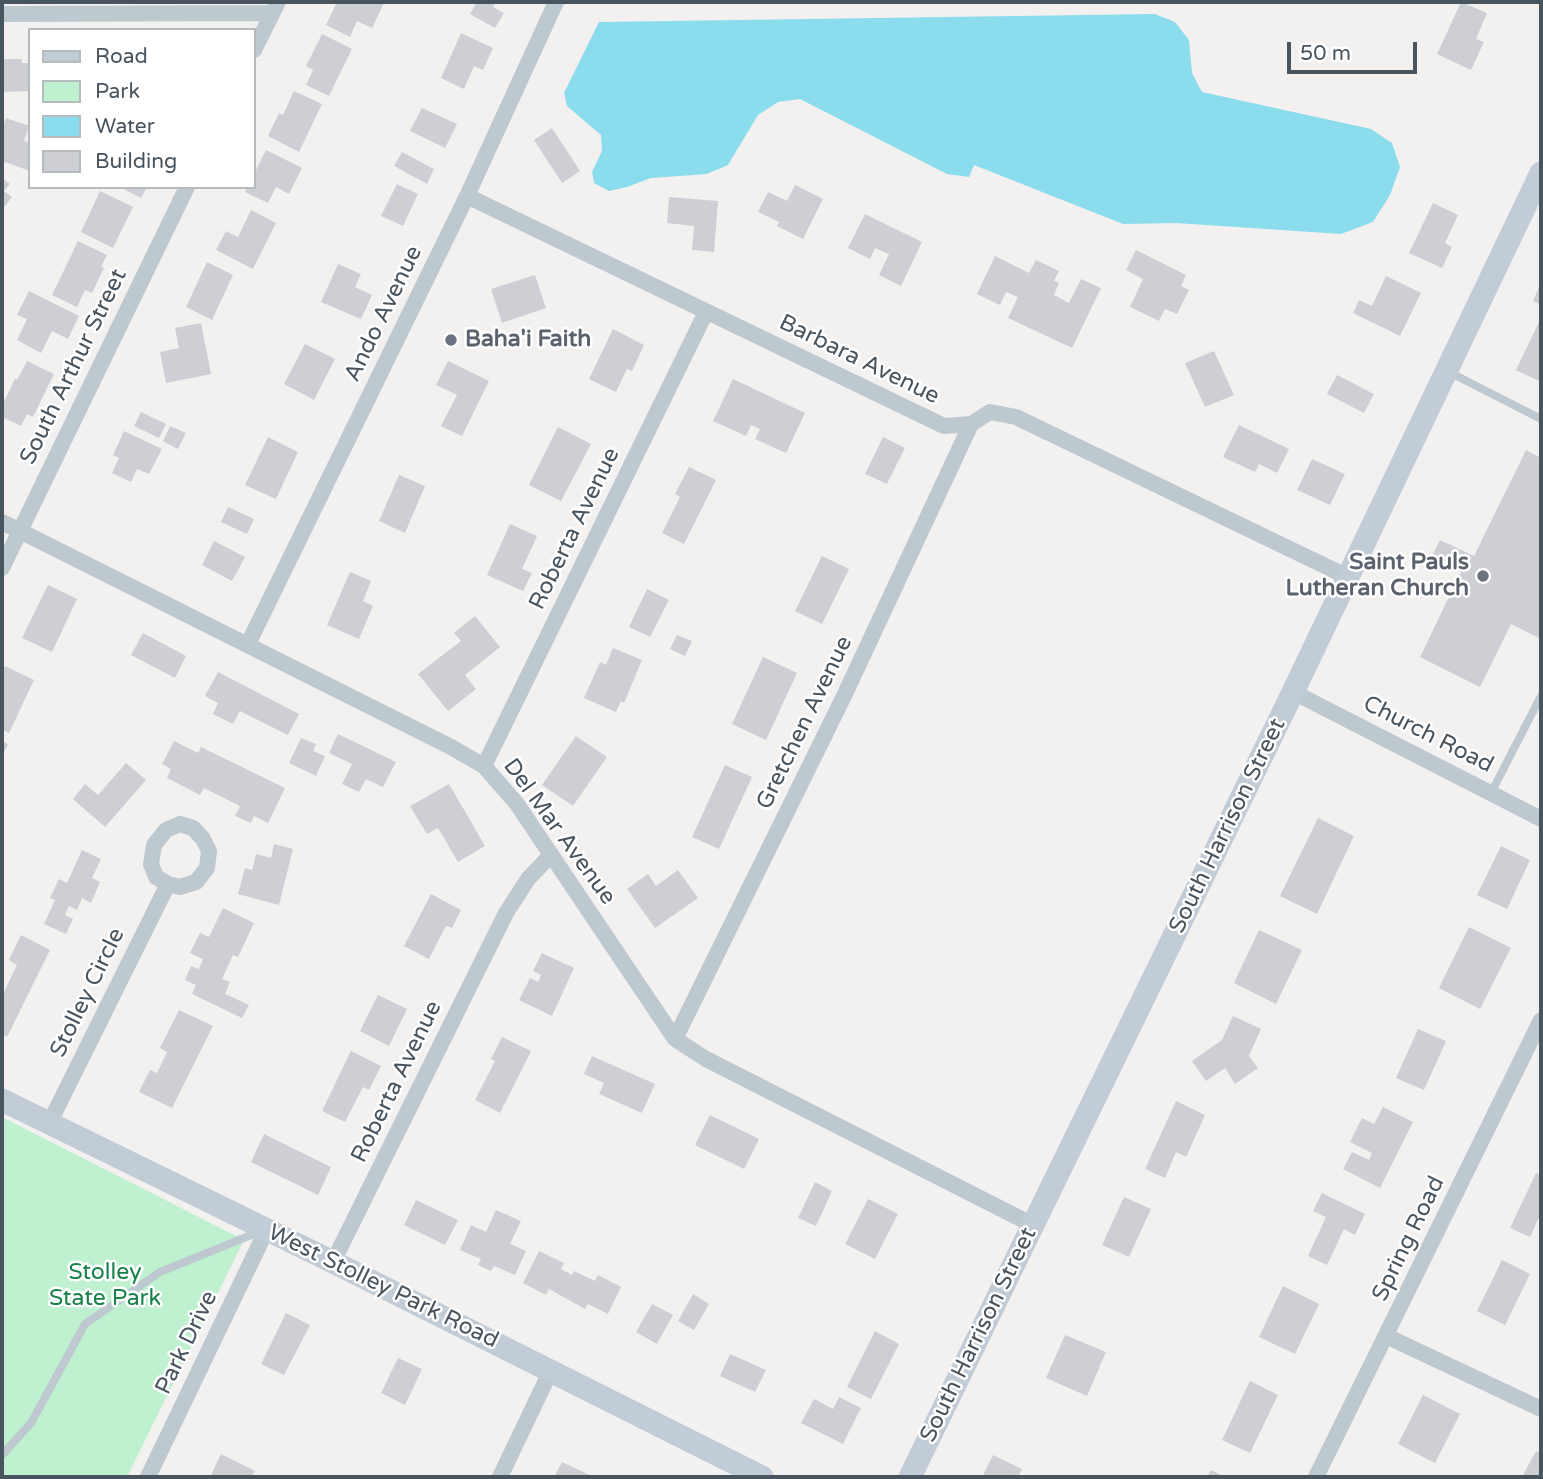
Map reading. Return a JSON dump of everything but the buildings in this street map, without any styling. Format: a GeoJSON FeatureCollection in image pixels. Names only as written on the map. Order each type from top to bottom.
{"type":"FeatureCollection","features":[{"type":"Feature","properties":{"kind":"main road","name":"South Harrison Street"},"geometry":{"type":"LineString","coordinates":[[910,1477],[1293,692],[1541,173]]}},
{"type":"Feature","properties":{"kind":"main road","name":"West Stolley Park Road"},"geometry":{"type":"LineString","coordinates":[[2,1100],[267,1229],[762,1477]]}},
{"type":"Feature","properties":{"kind":"street","name":"Ando Avenue"},"geometry":{"type":"LineString","coordinates":[[248,644],[467,196],[556,2]]}},
{"type":"Feature","properties":{"kind":"street"},"geometry":{"type":"LineString","coordinates":[[2,14],[275,7],[256,46]]}},
{"type":"Feature","properties":{"kind":"street","name":"South Arthur Street"},"geometry":{"type":"LineString","coordinates":[[2,568],[186,189]]}},
{"type":"Feature","properties":{"kind":"street","name":"Barbara Avenue"},"geometry":{"type":"LineString","coordinates":[[467,196],[944,426],[971,424],[990,412],[1016,418],[1348,577]]}},
{"type":"Feature","properties":{"kind":"street","name":"Roberta Avenue"},"geometry":{"type":"LineString","coordinates":[[484,766],[706,312]]}},
{"type":"Feature","properties":{"kind":"street","name":"Gretchen Avenue"},"geometry":{"type":"LineString","coordinates":[[675,1039],[844,696],[971,424]]}},
{"type":"Feature","properties":{"kind":"street","name":"Del Mar Avenue"},"geometry":{"type":"LineString","coordinates":[[2,522],[452,747],[484,766],[517,804],[675,1039],[706,1059],[1033,1225]]}},
{"type":"Feature","properties":{"kind":"street","name":"Church Road"},"geometry":{"type":"LineString","coordinates":[[1293,692],[1541,819]]}},
{"type":"Feature","properties":{"kind":"street","name":"Roberta Avenue"},"geometry":{"type":"LineString","coordinates":[[333,1262],[506,913],[528,878],[551,855]]}},
{"type":"Feature","properties":{"kind":"street","name":"Stolley Circle"},"geometry":{"type":"LineString","coordinates":[[48,1124],[168,884]]}},
{"type":"Feature","properties":{"kind":"street","name":"Spring Road"},"geometry":{"type":"LineString","coordinates":[[1316,1477],[1541,1020]]}},
{"type":"Feature","properties":{"kind":"street","name":"Park Drive"},"geometry":{"type":"LineString","coordinates":[[148,1477],[267,1229]]}},
{"type":"Feature","properties":{"kind":"street"},"geometry":{"type":"LineString","coordinates":[[1387,1336],[1541,1409]]}},
{"type":"Feature","properties":{"kind":"street"},"geometry":{"type":"LineString","coordinates":[[500,1477],[551,1370]]}},
{"type":"Feature","properties":{"kind":"lane"},"geometry":{"type":"LineString","coordinates":[[1446,371],[1541,419]]}},
{"type":"Feature","properties":{"kind":"lane"},"geometry":{"type":"LineString","coordinates":[[1491,793],[1541,696]]}},
{"type":"Feature","properties":{"kind":"lane"},"geometry":{"type":"LineString","coordinates":[[2,1455],[31,1423],[85,1324],[160,1272],[267,1229]]}},
{"type":"Feature","properties":{"kind":"green space","name":"Stolley State Park"},"geometry":{"type":"Polygon","coordinates":[[[2,1117],[244,1240],[127,1477],[2,1477],[2,1117]]]}},
{"type":"Feature","properties":{"kind":"water"},"geometry":{"type":"Polygon","coordinates":[[[1155,14],[1175,22],[1189,40],[1192,73],[1202,92],[1371,129],[1392,143],[1400,167],[1390,195],[1373,222],[1341,234],[1176,223],[1123,224],[974,165],[969,177],[947,174],[800,99],[778,102],[758,115],[728,165],[707,174],[651,178],[609,191],[594,183],[592,172],[602,151],[601,135],[567,106],[564,93],[599,22],[1155,14]]]}},
{"type":"Feature","properties":{"kind":"place","name":"Baha'i Faith"},"geometry":{"type":"Point","coordinates":[451,340]}},
{"type":"Feature","properties":{"kind":"place","name":"Saint Pauls Lutheran Church"},"geometry":{"type":"Point","coordinates":[1483,576]}}]}
